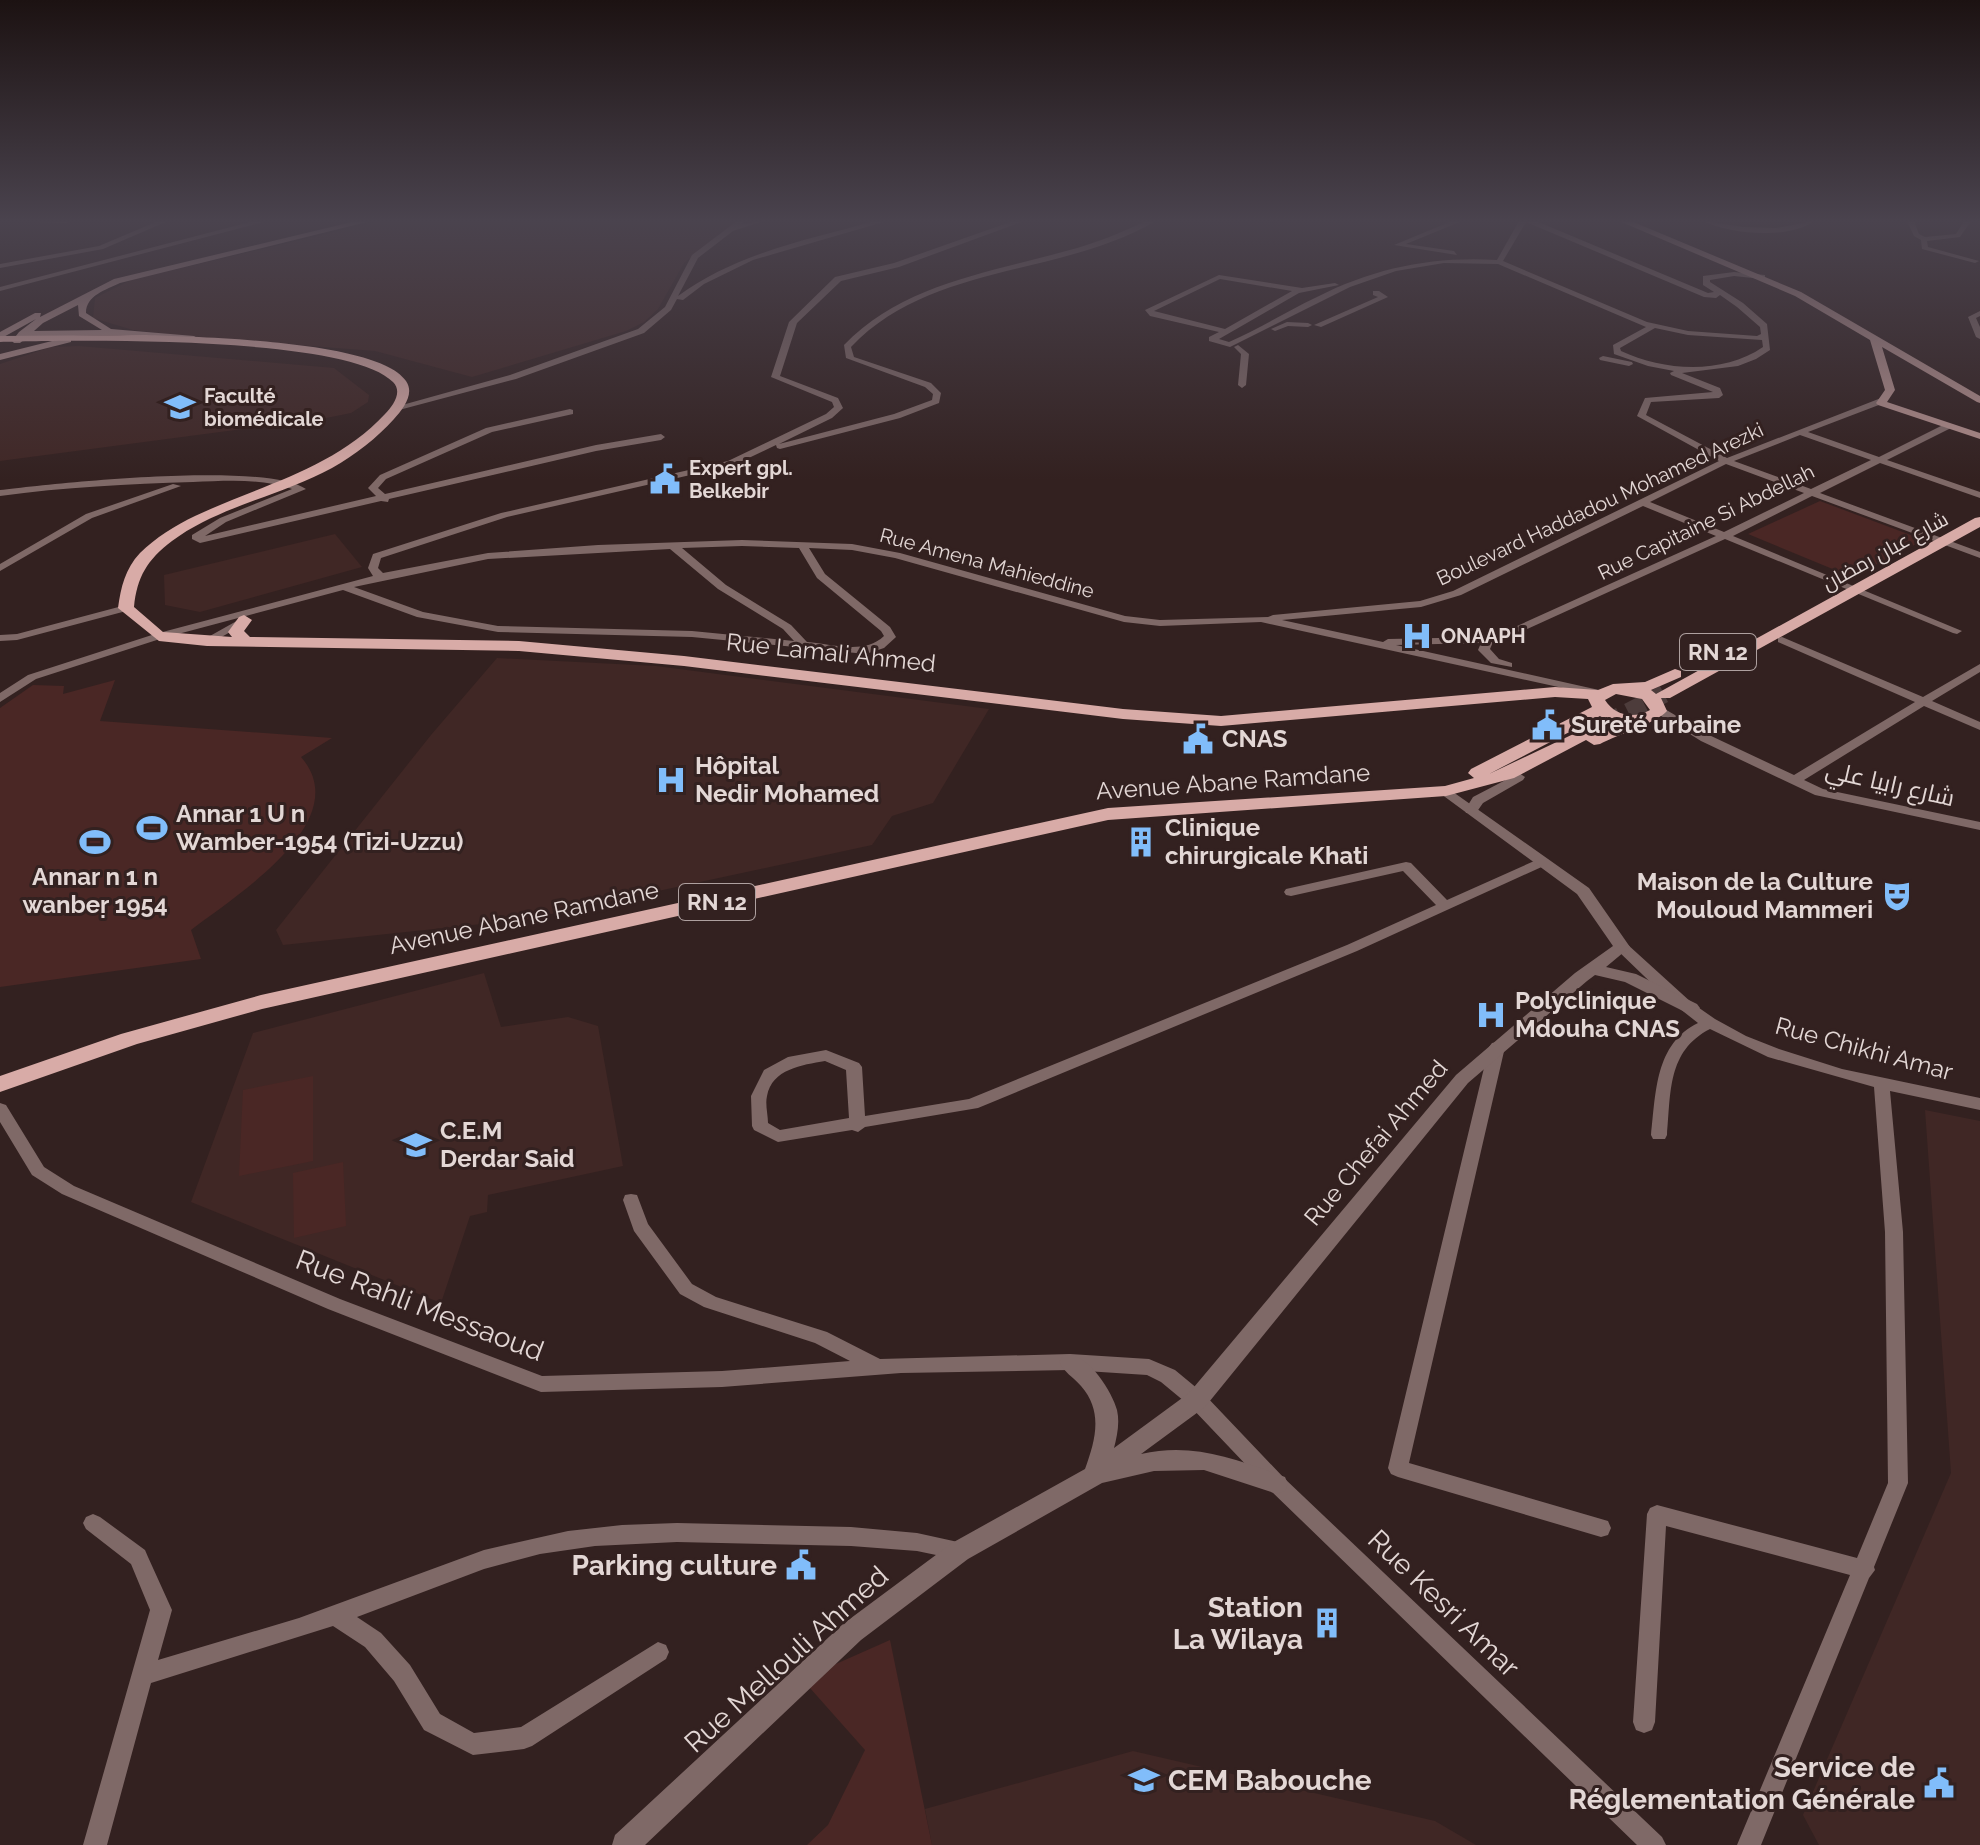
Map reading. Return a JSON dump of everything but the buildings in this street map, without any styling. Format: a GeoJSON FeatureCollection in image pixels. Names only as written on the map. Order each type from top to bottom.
{"type":"FeatureCollection","features":[{"type":"Feature","properties":{"kind":"main road"},"geometry":{"type":"LineString","coordinates":[[0,351],[8,336],[54,307]]}},
{"type":"Feature","properties":{"kind":"main road"},"geometry":{"type":"LineString","coordinates":[[8,336],[64,307]]}},
{"type":"Feature","properties":{"kind":"main road"},"geometry":{"type":"LineString","coordinates":[[82,307],[85,318],[120,332]]}},
{"type":"Feature","properties":{"kind":"main road"},"geometry":{"type":"LineString","coordinates":[[1816,307],[1980,400]]}},
{"type":"Feature","properties":{"kind":"main road"},"geometry":{"type":"LineString","coordinates":[[8,336],[120,332],[201,341]]}},
{"type":"Feature","properties":{"kind":"main road"},"geometry":{"type":"LineString","coordinates":[[8,336],[201,341]]}},
{"type":"Feature","properties":{"kind":"main road"},"geometry":{"type":"LineString","coordinates":[[8,336],[187,340],[324,352],[373,362],[399,380],[403,392],[399,407],[357,445],[291,483],[213,513],[174,534],[133,571],[124,590],[126,608],[159,636]]}},
{"type":"Feature","properties":{"kind":"main road"},"geometry":{"type":"LineString","coordinates":[[0,357],[75,339]]}},
{"type":"Feature","properties":{"kind":"main road"},"geometry":{"type":"LineString","coordinates":[[1875,340],[1889,388],[1881,401],[1980,436]]}},
{"type":"Feature","properties":{"kind":"main road","name":"شارع عبان رمضان"},"geometry":{"type":"LineString","coordinates":[[1810,616],[1980,521]]}},
{"type":"Feature","properties":{"kind":"main road","name":"RN 12"},"geometry":{"type":"LineString","coordinates":[[1660,704],[1800,631],[1810,616]]}},
{"type":"Feature","properties":{"kind":"main road","name":"RN 12"},"geometry":{"type":"LineString","coordinates":[[1660,704],[1810,616]]}},
{"type":"Feature","properties":{"kind":"main road","name":"Avenue Abane Ramdane"},"geometry":{"type":"LineString","coordinates":[[1446,791],[1508,774],[1606,701],[1649,686],[1782,621],[1810,616]]}},
{"type":"Feature","properties":{"kind":"main road"},"geometry":{"type":"LineString","coordinates":[[244,620],[236,632],[245,641]]}},
{"type":"Feature","properties":{"kind":"main road","name":"Rue Lamali Ahmed"},"geometry":{"type":"LineString","coordinates":[[159,636],[207,641],[519,646],[908,686],[1123,714],[1221,721],[1496,699],[1606,701]]}},
{"type":"Feature","properties":{"kind":"main road","name":"Rue Lamali Ahmed"},"geometry":{"type":"LineString","coordinates":[[1496,699],[1532,686],[1606,701]]}},
{"type":"Feature","properties":{"kind":"main road"},"geometry":{"type":"LineString","coordinates":[[1606,701],[1647,695],[1660,704]]}},
{"type":"Feature","properties":{"kind":"main road"},"geometry":{"type":"LineString","coordinates":[[1606,701],[1637,720]]}},
{"type":"Feature","properties":{"kind":"main road","name":"Avenue Abane Ramdane"},"geometry":{"type":"LineString","coordinates":[[0,1084],[129,1039],[261,1002],[1108,814],[1446,791],[1472,793],[1519,777],[1637,720],[1660,704]]}},
{"type":"Feature","properties":{"kind":"street"},"geometry":{"type":"LineString","coordinates":[[760,451],[771,441],[804,429],[839,408],[835,400],[775,377],[793,322],[809,307]]}},
{"type":"Feature","properties":{"kind":"street"},"geometry":{"type":"LineString","coordinates":[[380,577],[373,568],[377,556],[429,537],[593,492],[731,463],[760,451],[897,416],[936,401],[937,393],[928,385],[850,358],[847,347],[859,331],[899,307]]}},
{"type":"Feature","properties":{"kind":"street"},"geometry":{"type":"LineString","coordinates":[[1155,307],[1149,310],[1153,314],[1225,331]]}},
{"type":"Feature","properties":{"kind":"street"},"geometry":{"type":"LineString","coordinates":[[1242,385],[1245,352],[1236,345],[1212,339],[1269,307]]}},
{"type":"Feature","properties":{"kind":"street"},"geometry":{"type":"LineString","coordinates":[[1236,345],[1305,307]]}},
{"type":"Feature","properties":{"kind":"street"},"geometry":{"type":"LineString","coordinates":[[1236,345],[1287,324],[1318,325],[1360,307]]}},
{"type":"Feature","properties":{"kind":"street"},"geometry":{"type":"LineString","coordinates":[[1609,307],[1653,326],[1734,339],[1758,339],[1765,335]]}},
{"type":"Feature","properties":{"kind":"street"},"geometry":{"type":"LineString","coordinates":[[1653,326],[1616,347],[1617,352],[1649,364],[1690,369],[1717,368],[1758,355],[1767,348],[1764,326],[1739,307]]}},
{"type":"Feature","properties":{"kind":"street"},"geometry":{"type":"LineString","coordinates":[[399,407],[490,384],[610,345],[641,331],[668,308]]}},
{"type":"Feature","properties":{"kind":"street"},"geometry":{"type":"LineString","coordinates":[[1980,313],[1972,317],[1980,337]]}},
{"type":"Feature","properties":{"kind":"street"},"geometry":{"type":"LineString","coordinates":[[1603,358],[1717,390],[1719,395],[1648,400],[1641,416],[1726,461],[1980,555]]}},
{"type":"Feature","properties":{"kind":"street"},"geometry":{"type":"LineString","coordinates":[[1676,376],[1675,372],[1690,369]]}},
{"type":"Feature","properties":{"kind":"street","name":"Boulevard Haddadou Mohamed Arezki"},"geometry":{"type":"LineString","coordinates":[[1261,619],[1421,604],[1457,593],[1726,461],[1881,401]]}},
{"type":"Feature","properties":{"kind":"street"},"geometry":{"type":"LineString","coordinates":[[385,500],[373,488],[383,477],[489,430],[570,412]]}},
{"type":"Feature","properties":{"kind":"street","name":"Rue Capitaine Si Abdellah"},"geometry":{"type":"LineString","coordinates":[[1486,645],[1726,535],[1948,426]]}},
{"type":"Feature","properties":{"kind":"street"},"geometry":{"type":"LineString","coordinates":[[1802,433],[1980,495]]}},
{"type":"Feature","properties":{"kind":"street"},"geometry":{"type":"LineString","coordinates":[[0,493],[92,483],[196,480],[291,483],[301,489],[223,520],[196,537],[200,540],[385,500],[530,463],[661,437]]}},
{"type":"Feature","properties":{"kind":"street"},"geometry":{"type":"LineString","coordinates":[[0,568],[89,516],[196,480]]}},
{"type":"Feature","properties":{"kind":"street"},"geometry":{"type":"LineString","coordinates":[[1642,502],[1861,589],[1957,631]]}},
{"type":"Feature","properties":{"kind":"street"},"geometry":{"type":"LineString","coordinates":[[343,587],[421,615],[498,629],[692,634],[866,651],[880,646],[890,637],[886,629],[821,576],[802,545]]}},
{"type":"Feature","properties":{"kind":"street"},"geometry":{"type":"LineString","coordinates":[[673,546],[722,587],[787,627],[804,645]]}},
{"type":"Feature","properties":{"kind":"street","name":"Rue Amena Mahieddine"},"geometry":{"type":"LineString","coordinates":[[0,698],[32,677],[159,636],[380,577],[488,556],[673,546],[852,547],[896,555],[1124,619],[1160,623],[1261,619],[1532,686]]}},
{"type":"Feature","properties":{"kind":"street"},"geometry":{"type":"LineString","coordinates":[[0,638],[17,637],[126,608]]}},
{"type":"Feature","properties":{"kind":"street","name":"Rue Amena Mahieddine"},"geometry":{"type":"LineString","coordinates":[[207,641],[267,609]]}},
{"type":"Feature","properties":{"kind":"street"},"geometry":{"type":"LineString","coordinates":[[1372,644],[1461,638],[1486,645],[1499,662],[1606,701]]}},
{"type":"Feature","properties":{"kind":"street"},"geometry":{"type":"LineString","coordinates":[[1782,640],[1980,726]]}},
{"type":"Feature","properties":{"kind":"street"},"geometry":{"type":"LineString","coordinates":[[1793,781],[1980,667]]}},
{"type":"Feature","properties":{"kind":"street"},"geometry":{"type":"LineString","coordinates":[[1660,704],[1705,738]]}},
{"type":"Feature","properties":{"kind":"street"},"geometry":{"type":"LineString","coordinates":[[1637,720],[1705,738]]}},
{"type":"Feature","properties":{"kind":"street","name":"شارع رابيا علي"},"geometry":{"type":"LineString","coordinates":[[1705,738],[1793,781],[1847,801],[1980,826]]}},
{"type":"Feature","properties":{"kind":"street"},"geometry":{"type":"LineString","coordinates":[[1471,810],[1478,800],[1519,777]]}},
{"type":"Feature","properties":{"kind":"street","name":"Rue Chikhi Amar"},"geometry":{"type":"LineString","coordinates":[[1446,791],[1583,891],[1622,947],[1710,1023],[1754,1044],[1814,1066],[1980,1104]]}},
{"type":"Feature","properties":{"kind":"street"},"geometry":{"type":"LineString","coordinates":[[858,1126],[854,1067],[826,1055],[793,1061],[770,1074],[759,1096],[760,1126],[778,1136],[858,1126],[972,1104],[1445,906],[1541,862]]}},
{"type":"Feature","properties":{"kind":"street"},"geometry":{"type":"LineString","coordinates":[[1291,892],[1406,866],[1445,906]]}},
{"type":"Feature","properties":{"kind":"street","name":"Rue Chefai Ahmed"},"geometry":{"type":"LineString","coordinates":[[1197,1400],[1462,1079],[1591,969],[1622,947]]}},
{"type":"Feature","properties":{"kind":"street"},"geometry":{"type":"LineString","coordinates":[[1591,969],[1638,981],[1691,1008]]}},
{"type":"Feature","properties":{"kind":"street"},"geometry":{"type":"LineString","coordinates":[[1659,1135],[1669,1060],[1689,1030],[1710,1023]]}},
{"type":"Feature","properties":{"kind":"street"},"geometry":{"type":"LineString","coordinates":[[1497,1047],[1398,1468],[1601,1528]]}},
{"type":"Feature","properties":{"kind":"street"},"geometry":{"type":"LineString","coordinates":[[1749,1845],[1865,1570],[1898,1483],[1894,1232],[1881,1081]]}},
{"type":"Feature","properties":{"kind":"street","name":"Rue Rahli Messaoud"},"geometry":{"type":"LineString","coordinates":[[0,1109],[38,1171],[68,1190],[334,1304],[541,1384],[722,1379],[878,1367],[1070,1362],[1149,1367],[1168,1376],[1197,1400]]}},
{"type":"Feature","properties":{"kind":"street"},"geometry":{"type":"LineString","coordinates":[[631,1200],[640,1226],[686,1289],[710,1302],[821,1337],[878,1367]]}},
{"type":"Feature","properties":{"kind":"street"},"geometry":{"type":"LineString","coordinates":[[1070,1362],[1094,1381],[1108,1417],[1109,1434],[1094,1476]]}},
{"type":"Feature","properties":{"kind":"street","name":"Rue Mellouli Ahmed"},"geometry":{"type":"LineString","coordinates":[[625,1845],[852,1632],[960,1551],[1094,1476],[1197,1400]]}},
{"type":"Feature","properties":{"kind":"street","name":"Rue Kesri Amar"},"geometry":{"type":"LineString","coordinates":[[1197,1400],[1277,1484],[1654,1845]]}},
{"type":"Feature","properties":{"kind":"street"},"geometry":{"type":"LineString","coordinates":[[1094,1476],[1154,1461],[1204,1460],[1277,1484]]}},
{"type":"Feature","properties":{"kind":"street"},"geometry":{"type":"LineString","coordinates":[[1644,1722],[1657,1514],[1865,1570]]}},
{"type":"Feature","properties":{"kind":"street"},"geometry":{"type":"LineString","coordinates":[[93,1523],[138,1557],[161,1610],[95,1845]]}},
{"type":"Feature","properties":{"kind":"street"},"geometry":{"type":"LineString","coordinates":[[142,1675],[334,1615],[502,1554],[569,1539],[670,1532],[820,1535],[927,1541],[960,1551]]}},
{"type":"Feature","properties":{"kind":"street"},"geometry":{"type":"LineString","coordinates":[[334,1615],[373,1640],[402,1673],[432,1722],[473,1744],[524,1738],[658,1652]]}},
{"type":"Feature","properties":{"kind":"shaded area"},"geometry":{"type":"Polygon","coordinates":[[[94,307],[659,307],[644,322],[626,331],[472,377],[375,351],[133,330],[93,318],[94,307]]]}},
{"type":"Feature","properties":{"kind":"shaded area","name":"Faculté biomédicale"},"geometry":{"type":"Polygon","coordinates":[[[79,346],[334,368],[369,395],[368,402],[351,413],[326,418],[0,461],[0,364],[51,347],[79,346]]]}},
{"type":"Feature","properties":{"kind":"shaded area"},"geometry":{"type":"Polygon","coordinates":[[[1820,501],[1924,540],[1852,577],[1748,534],[1820,501]]]}},
{"type":"Feature","properties":{"kind":"shaded area"},"geometry":{"type":"Polygon","coordinates":[[[335,534],[362,567],[200,612],[165,605],[164,575],[335,534]]]}},
{"type":"Feature","properties":{"kind":"shaded area","name":"Hôpital Nedir Mohamed"},"geometry":{"type":"Polygon","coordinates":[[[497,658],[656,666],[989,709],[933,803],[892,816],[872,845],[528,919],[283,945],[276,930],[431,735],[497,658]]]}},
{"type":"Feature","properties":{"kind":"shaded area","name":"Annar 1 U n Wamber-1954 (Tizi-Uzzu)"},"geometry":{"type":"Polygon","coordinates":[[[115,680],[100,721],[332,738],[301,757],[314,781],[313,806],[302,831],[283,855],[259,878],[191,930],[201,959],[0,987],[0,708],[33,685],[64,686],[63,694],[115,680]]]}},
{"type":"Feature","properties":{"kind":"shaded area","name":"C.E.M Derdar Said"},"geometry":{"type":"Polygon","coordinates":[[[484,973],[501,1027],[568,1017],[598,1026],[623,1166],[488,1195],[487,1212],[470,1216],[441,1303],[191,1202],[253,1033],[484,973]]]}},
{"type":"Feature","properties":{"kind":"shaded area"},"geometry":{"type":"Polygon","coordinates":[[[313,1076],[313,1161],[239,1176],[243,1090],[313,1076]]]}},
{"type":"Feature","properties":{"kind":"shaded area"},"geometry":{"type":"Polygon","coordinates":[[[1925,1110],[1980,1121],[1980,1845],[1819,1845],[1803,1815],[1951,1473],[1925,1110]]]}},
{"type":"Feature","properties":{"kind":"shaded area"},"geometry":{"type":"Polygon","coordinates":[[[343,1162],[346,1226],[294,1238],[293,1173],[343,1162]]]}},
{"type":"Feature","properties":{"kind":"shaded area"},"geometry":{"type":"Polygon","coordinates":[[[890,1640],[932,1845],[807,1845],[828,1825],[865,1750],[802,1679],[890,1640]]]}},
{"type":"Feature","properties":{"kind":"shaded area","name":"CEM Babouche"},"geometry":{"type":"Polygon","coordinates":[[[1133,1751],[1435,1821],[1476,1845],[932,1845],[925,1809],[1133,1751]]]}},
{"type":"Feature","properties":{"kind":"tunnel"},"geometry":{"type":"LineString","coordinates":[[1604,724],[1664,694]]}},
{"type":"Feature","properties":{"kind":"place","name":"Faculté biomédicale"},"geometry":{"type":"Point","coordinates":[180,407]}},
{"type":"Feature","properties":{"kind":"place","name":"Expert gpl. Belkebir"},"geometry":{"type":"Point","coordinates":[665,479]}},
{"type":"Feature","properties":{"kind":"place","name":"ONAAPH"},"geometry":{"type":"Point","coordinates":[1417,636]}},
{"type":"Feature","properties":{"kind":"place","name":"Sureté urbaine"},"geometry":{"type":"Point","coordinates":[1547,725]}},
{"type":"Feature","properties":{"kind":"place","name":"CNAS"},"geometry":{"type":"Point","coordinates":[1198,739]}},
{"type":"Feature","properties":{"kind":"place","name":"Hôpital Nedir Mohamed"},"geometry":{"type":"Point","coordinates":[671,780]}},
{"type":"Feature","properties":{"kind":"place","name":"Annar 1 U n Wamber-1954 (Tizi-Uzzu)"},"geometry":{"type":"Point","coordinates":[152,828]}},
{"type":"Feature","properties":{"kind":"place","name":"Annar n 1 n wanbeṛ 1954"},"geometry":{"type":"Point","coordinates":[95,842]}},
{"type":"Feature","properties":{"kind":"place","name":"Clinique chirurgicale Khati"},"geometry":{"type":"Point","coordinates":[1141,842]}},
{"type":"Feature","properties":{"kind":"place","name":"Maison de la Culture Mouloud Mammeri"},"geometry":{"type":"Point","coordinates":[1897,896]}},
{"type":"Feature","properties":{"kind":"place","name":"Polyclinique Mdouha CNAS"},"geometry":{"type":"Point","coordinates":[1491,1015]}},
{"type":"Feature","properties":{"kind":"place","name":"C.E.M Derdar Said"},"geometry":{"type":"Point","coordinates":[416,1145]}},
{"type":"Feature","properties":{"kind":"place","name":"Parking culture"},"geometry":{"type":"Point","coordinates":[801,1565]}},
{"type":"Feature","properties":{"kind":"place","name":"Station La Wilaya"},"geometry":{"type":"Point","coordinates":[1327,1623]}},
{"type":"Feature","properties":{"kind":"place","name":"CEM Babouche"},"geometry":{"type":"Point","coordinates":[1144,1780]}},
{"type":"Feature","properties":{"kind":"place","name":"Service de Réglementation Générale"},"geometry":{"type":"Point","coordinates":[1939,1783]}}]}
